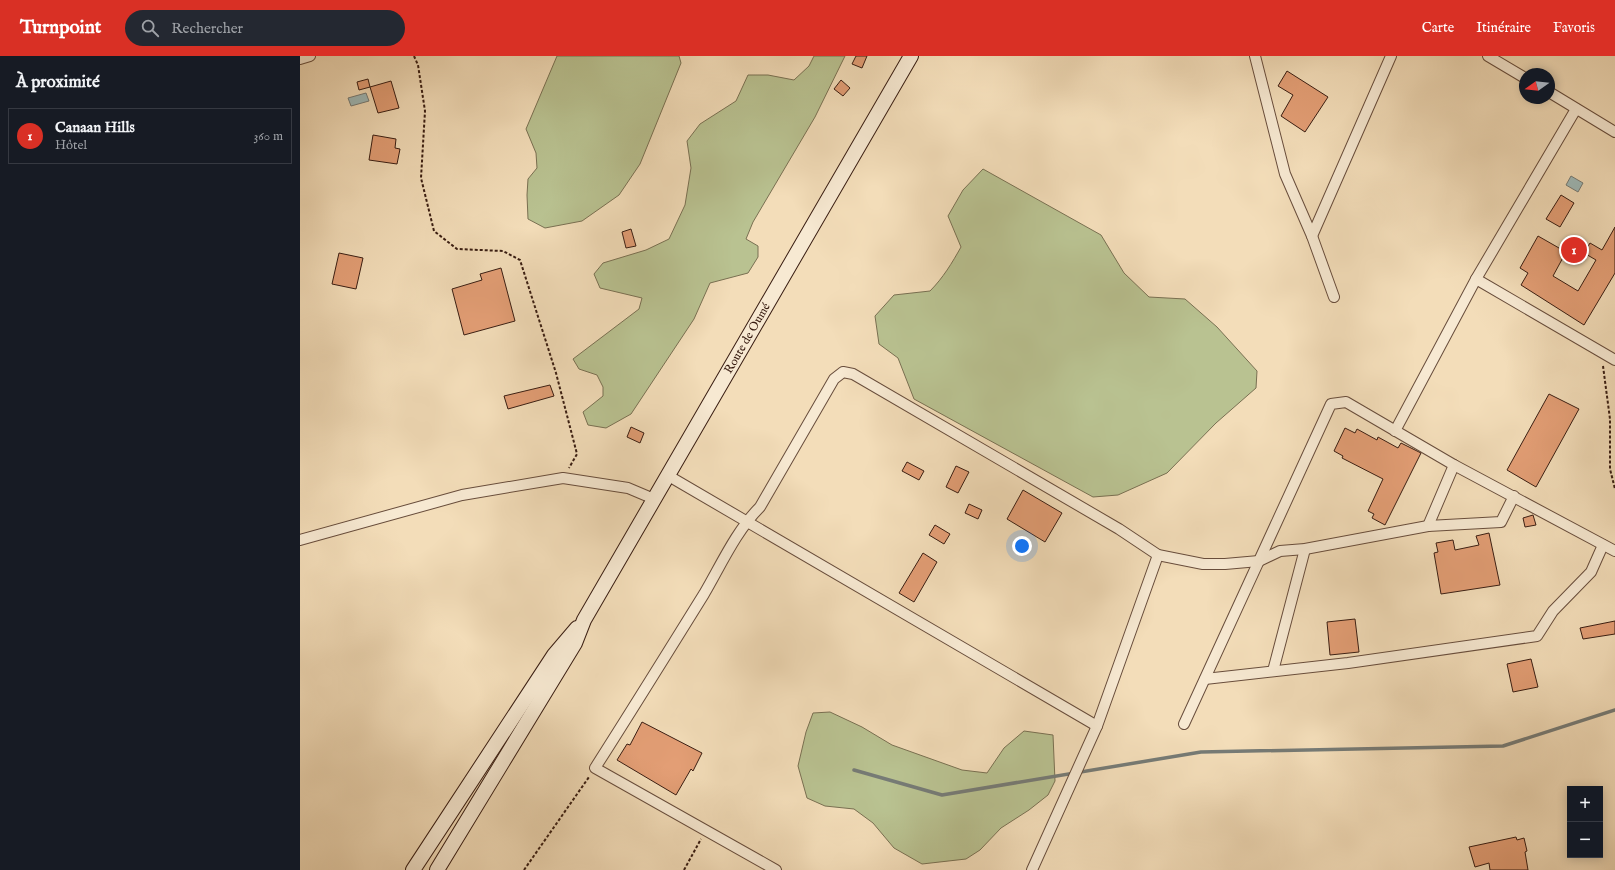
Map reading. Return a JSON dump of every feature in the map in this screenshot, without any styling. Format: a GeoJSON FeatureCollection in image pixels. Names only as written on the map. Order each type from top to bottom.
{"type":"FeatureCollection","features":[{"type":"Feature","properties":{"kind":"main road","name":"Route de Oumé"},"geometry":{"type":"LineString","coordinates":[[584,620],[911,56]]}},
{"type":"Feature","properties":{"kind":"main road"},"geometry":{"type":"LineString","coordinates":[[413,870],[554,655],[584,620]]}},
{"type":"Feature","properties":{"kind":"main road"},"geometry":{"type":"LineString","coordinates":[[437,870],[564,662],[575,643],[584,620]]}},
{"type":"Feature","properties":{"kind":"street"},"geometry":{"type":"LineString","coordinates":[[300,59],[310,56]]}},
{"type":"Feature","properties":{"kind":"street"},"geometry":{"type":"LineString","coordinates":[[1255,56],[1285,174],[1312,236],[1334,297]]}},
{"type":"Feature","properties":{"kind":"street"},"geometry":{"type":"LineString","coordinates":[[1312,236],[1391,56]]}},
{"type":"Feature","properties":{"kind":"street"},"geometry":{"type":"LineString","coordinates":[[1488,56],[1519,74]]}},
{"type":"Feature","properties":{"kind":"street"},"geometry":{"type":"LineString","coordinates":[[1555,96],[1615,132]]}},
{"type":"Feature","properties":{"kind":"street"},"geometry":{"type":"LineString","coordinates":[[1395,431],[1476,279],[1576,109]]}},
{"type":"Feature","properties":{"kind":"street"},"geometry":{"type":"LineString","coordinates":[[1476,279],[1615,360]]}},
{"type":"Feature","properties":{"kind":"street"},"geometry":{"type":"LineString","coordinates":[[776,870],[595,768],[661,664],[726,557],[745,521],[760,507],[834,380],[843,372],[853,374],[1119,529],[1158,555],[1202,564],[1225,564],[1259,560],[1280,551],[1305,548],[1428,526],[1500,522],[1514,496]]}},
{"type":"Feature","properties":{"kind":"street"},"geometry":{"type":"LineString","coordinates":[[1184,724],[1331,404],[1346,402],[1454,465],[1615,551]]}},
{"type":"Feature","properties":{"kind":"street"},"geometry":{"type":"LineString","coordinates":[[1428,526],[1454,465]]}},
{"type":"Feature","properties":{"kind":"street"},"geometry":{"type":"LineString","coordinates":[[668,475],[1097,726]]}},
{"type":"Feature","properties":{"kind":"street"},"geometry":{"type":"LineString","coordinates":[[300,540],[462,495],[563,478],[628,488],[654,498]]}},
{"type":"Feature","properties":{"kind":"street"},"geometry":{"type":"LineString","coordinates":[[1205,678],[1433,652],[1537,636],[1553,611],[1592,572],[1603,544]]}},
{"type":"Feature","properties":{"kind":"street"},"geometry":{"type":"LineString","coordinates":[[1273,671],[1305,548]]}},
{"type":"Feature","properties":{"kind":"street"},"geometry":{"type":"LineString","coordinates":[[1032,870],[1097,726],[1158,555]]}},
{"type":"Feature","properties":{"kind":"path"},"geometry":{"type":"LineString","coordinates":[[414,56],[418,65],[425,111],[422,178],[434,231],[457,249],[503,251],[520,260],[556,373],[577,454],[563,478]]}},
{"type":"Feature","properties":{"kind":"path"},"geometry":{"type":"LineString","coordinates":[[1600,351],[1610,419],[1610,469],[1615,489]]}},
{"type":"Feature","properties":{"kind":"path"},"geometry":{"type":"LineString","coordinates":[[524,870],[595,768]]}},
{"type":"Feature","properties":{"kind":"path"},"geometry":{"type":"LineString","coordinates":[[684,870],[706,831]]}},
{"type":"Feature","properties":{"kind":"green space"},"geometry":{"type":"Polygon","coordinates":[[[557,56],[679,56],[681,63],[640,164],[619,195],[582,221],[545,228],[528,219],[528,179],[537,168],[536,153],[526,129],[557,56]]]}},
{"type":"Feature","properties":{"kind":"green space"},"geometry":{"type":"Polygon","coordinates":[[[814,56],[845,56],[815,117],[753,222],[746,239],[758,246],[758,257],[748,273],[710,283],[694,319],[631,414],[606,428],[588,425],[583,412],[603,396],[603,387],[597,375],[579,369],[573,359],[639,309],[642,298],[600,288],[594,274],[603,263],[646,250],[669,239],[685,205],[691,168],[687,141],[700,124],[736,101],[748,75],[768,75],[794,80],[809,66],[814,56]]]}},
{"type":"Feature","properties":{"kind":"green space"},"geometry":{"type":"Polygon","coordinates":[[[983,169],[1101,235],[1124,273],[1149,297],[1185,299],[1217,327],[1257,371],[1256,388],[1216,423],[1167,473],[1118,495],[1093,497],[914,399],[898,358],[879,344],[875,316],[894,295],[930,291],[943,276],[954,259],[961,247],[948,216],[963,190],[983,169]]]}},
{"type":"Feature","properties":{"kind":"green space"},"geometry":{"type":"Polygon","coordinates":[[[830,712],[862,727],[892,745],[962,770],[987,773],[1004,748],[1024,731],[1053,735],[1055,781],[1048,795],[1029,810],[1001,828],[980,850],[966,859],[922,864],[894,848],[873,823],[854,809],[825,806],[807,798],[798,766],[806,732],[813,713],[830,712]]]}},
{"type":"Feature","properties":{"kind":"water"},"geometry":{"type":"Polygon","coordinates":[[[366,93],[369,101],[351,106],[348,98],[366,93]]]}},
{"type":"Feature","properties":{"kind":"water"},"geometry":{"type":"Polygon","coordinates":[[[1571,176],[1583,183],[1578,192],[1566,185],[1571,176]]]}},
{"type":"Feature","properties":{"kind":"building"},"geometry":{"type":"Polygon","coordinates":[[[856,56],[867,56],[862,68],[852,64],[856,56]]]}},
{"type":"Feature","properties":{"kind":"building"},"geometry":{"type":"Polygon","coordinates":[[[1287,71],[1328,97],[1305,132],[1281,116],[1293,95],[1278,86],[1287,71]]]}},
{"type":"Feature","properties":{"kind":"building"},"geometry":{"type":"Polygon","coordinates":[[[368,79],[370,87],[359,90],[357,82],[368,79]]]}},
{"type":"Feature","properties":{"kind":"building"},"geometry":{"type":"Polygon","coordinates":[[[841,80],[850,88],[843,96],[834,89],[841,80]]]}},
{"type":"Feature","properties":{"kind":"building"},"geometry":{"type":"Polygon","coordinates":[[[391,81],[399,108],[378,113],[370,87],[391,81]]]}},
{"type":"Feature","properties":{"kind":"building"},"geometry":{"type":"Polygon","coordinates":[[[373,135],[396,139],[395,148],[400,149],[397,164],[369,160],[373,135]]]}},
{"type":"Feature","properties":{"kind":"building"},"geometry":{"type":"Polygon","coordinates":[[[1561,195],[1574,203],[1560,227],[1546,219],[1561,195]]]}},
{"type":"Feature","properties":{"kind":"building"},"geometry":{"type":"Polygon","coordinates":[[[1615,227],[1615,273],[1584,325],[1521,285],[1528,273],[1520,268],[1538,236],[1566,252],[1553,276],[1578,291],[1596,260],[1584,253],[1590,243],[1602,250],[1615,227]]]}},
{"type":"Feature","properties":{"kind":"building"},"geometry":{"type":"Polygon","coordinates":[[[631,229],[636,246],[626,248],[622,232],[631,229]]]}},
{"type":"Feature","properties":{"kind":"building"},"geometry":{"type":"Polygon","coordinates":[[[339,253],[363,258],[356,289],[332,284],[339,253]]]}},
{"type":"Feature","properties":{"kind":"building"},"geometry":{"type":"Polygon","coordinates":[[[501,268],[515,321],[464,335],[452,289],[482,280],[480,274],[501,268]]]}},
{"type":"Feature","properties":{"kind":"building"},"geometry":{"type":"Polygon","coordinates":[[[550,385],[554,396],[508,409],[504,396],[550,385]]]}},
{"type":"Feature","properties":{"kind":"building"},"geometry":{"type":"Polygon","coordinates":[[[1549,394],[1579,409],[1536,487],[1507,470],[1549,394]]]}},
{"type":"Feature","properties":{"kind":"building"},"geometry":{"type":"Polygon","coordinates":[[[631,427],[644,433],[640,443],[627,437],[631,427]]]}},
{"type":"Feature","properties":{"kind":"building"},"geometry":{"type":"Polygon","coordinates":[[[1345,428],[1355,433],[1357,429],[1377,440],[1378,437],[1398,448],[1401,443],[1421,453],[1385,525],[1372,518],[1374,514],[1368,511],[1383,479],[1342,458],[1343,456],[1334,451],[1345,428]]]}},
{"type":"Feature","properties":{"kind":"building"},"geometry":{"type":"Polygon","coordinates":[[[907,462],[924,471],[919,480],[902,471],[907,462]]]}},
{"type":"Feature","properties":{"kind":"building"},"geometry":{"type":"Polygon","coordinates":[[[956,466],[969,472],[958,493],[946,487],[956,466]]]}},
{"type":"Feature","properties":{"kind":"building"},"geometry":{"type":"Polygon","coordinates":[[[1023,490],[1062,513],[1045,542],[1007,519],[1023,490]]]}},
{"type":"Feature","properties":{"kind":"building"},"geometry":{"type":"Polygon","coordinates":[[[969,504],[982,510],[978,519],[965,513],[969,504]]]}},
{"type":"Feature","properties":{"kind":"building"},"geometry":{"type":"Polygon","coordinates":[[[1533,515],[1536,525],[1525,527],[1523,518],[1533,515]]]}},
{"type":"Feature","properties":{"kind":"building"},"geometry":{"type":"Polygon","coordinates":[[[935,525],[950,534],[944,544],[929,535],[935,525]]]}},
{"type":"Feature","properties":{"kind":"building"},"geometry":{"type":"Polygon","coordinates":[[[1489,533],[1500,585],[1441,594],[1434,553],[1438,552],[1436,543],[1453,540],[1455,550],[1479,545],[1476,536],[1489,533]]]}},
{"type":"Feature","properties":{"kind":"building"},"geometry":{"type":"Polygon","coordinates":[[[923,553],[937,562],[914,602],[899,593],[923,553]]]}},
{"type":"Feature","properties":{"kind":"building"},"geometry":{"type":"Polygon","coordinates":[[[1355,619],[1359,652],[1330,655],[1327,622],[1355,619]]]}},
{"type":"Feature","properties":{"kind":"building"},"geometry":{"type":"Polygon","coordinates":[[[1615,621],[1615,634],[1583,639],[1580,628],[1615,621]]]}},
{"type":"Feature","properties":{"kind":"building"},"geometry":{"type":"Polygon","coordinates":[[[1531,659],[1538,687],[1513,692],[1507,664],[1531,659]]]}},
{"type":"Feature","properties":{"kind":"building"},"geometry":{"type":"Polygon","coordinates":[[[642,722],[702,753],[693,771],[691,769],[676,795],[617,760],[627,744],[630,745],[642,722]]]}},
{"type":"Feature","properties":{"kind":"building"},"geometry":{"type":"Polygon","coordinates":[[[1516,837],[1517,840],[1524,838],[1527,851],[1525,852],[1528,870],[1490,870],[1489,863],[1475,867],[1469,847],[1516,837]]]}},
{"type":"Feature","properties":{"kind":"waterway"},"geometry":{"type":"LineString","coordinates":[[854,770],[942,795],[1201,752],[1503,746],[1615,710]]}},
{"type":"Feature","properties":{"kind":"place","name":"Canaan Hills"},"geometry":{"type":"Point","coordinates":[1574,250]}}]}
